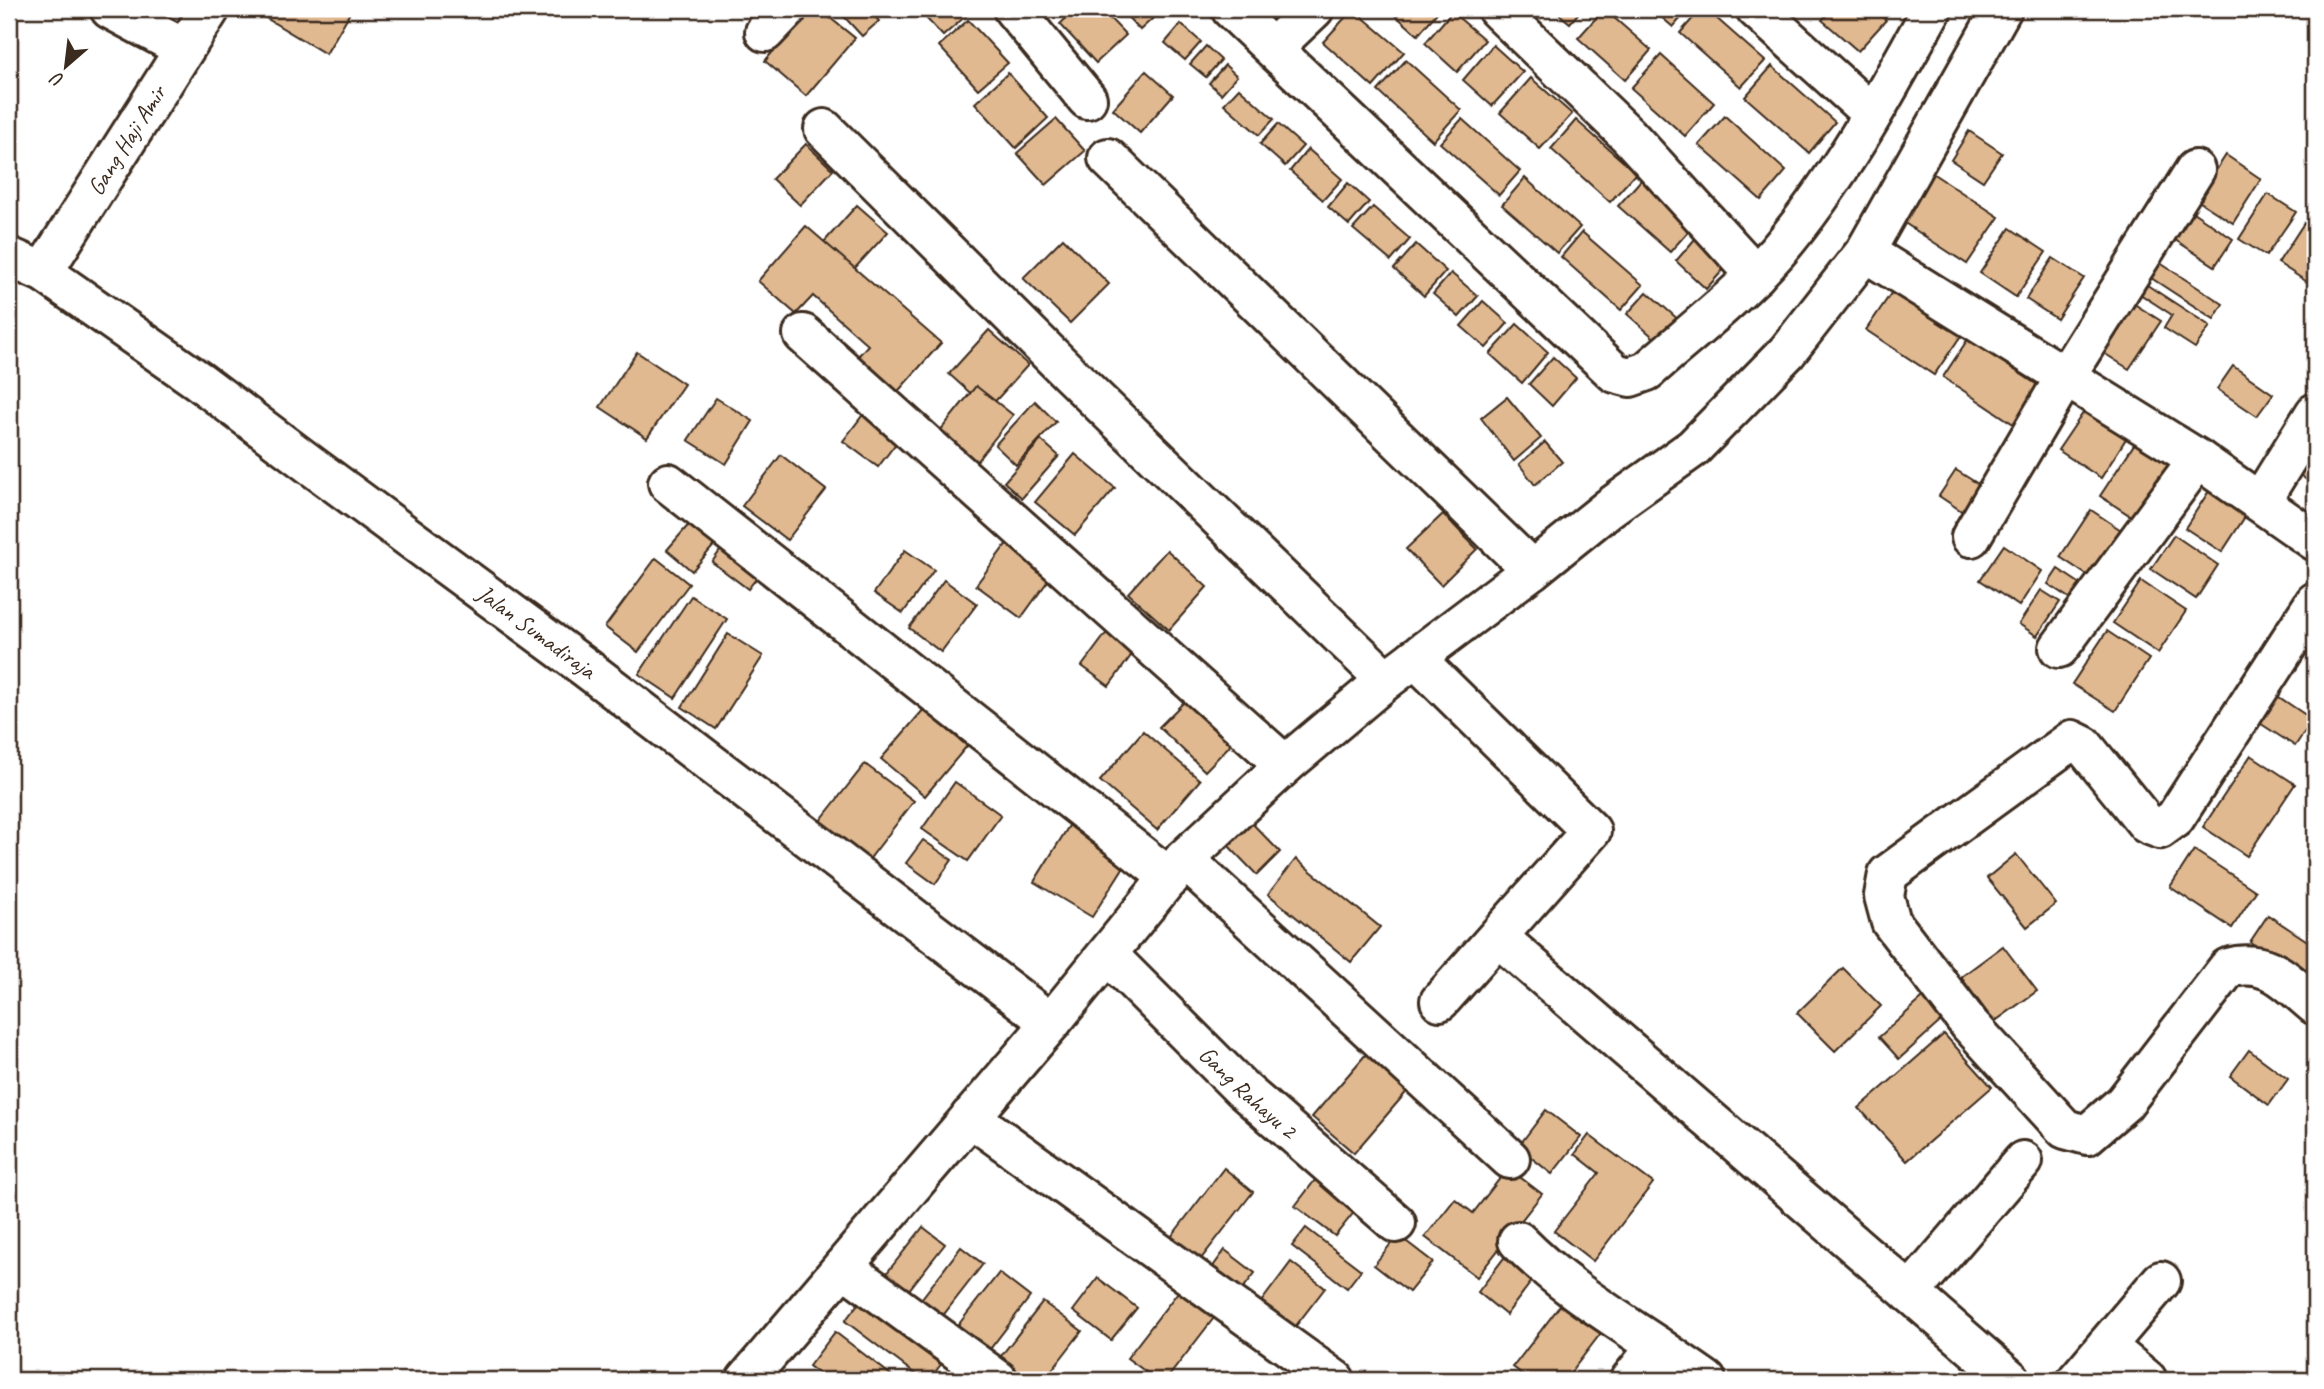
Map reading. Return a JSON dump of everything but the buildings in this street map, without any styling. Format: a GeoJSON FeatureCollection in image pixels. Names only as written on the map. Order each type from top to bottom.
{"type":"FeatureCollection","features":[{"type":"Feature","properties":{"kind":"street"},"geometry":{"type":"LineString","coordinates":[[110,9],[183,48]]}},
{"type":"Feature","properties":{"kind":"street","name":"Gang Haji Amir"},"geometry":{"type":"LineString","coordinates":[[43,272],[210,9]]}},
{"type":"Feature","properties":{"kind":"street"},"geometry":{"type":"LineString","coordinates":[[1231,9],[1615,373],[1630,377],[1647,372],[1756,275],[1795,230],[1872,114],[1933,9]]}},
{"type":"Feature","properties":{"kind":"street"},"geometry":{"type":"LineString","coordinates":[[1273,48],[1314,9]]}},
{"type":"Feature","properties":{"kind":"street"},"geometry":{"type":"LineString","coordinates":[[1497,9],[1628,135],[1756,275]]}},
{"type":"Feature","properties":{"kind":"street"},"geometry":{"type":"LineString","coordinates":[[1756,9],[1872,114]]}},
{"type":"Feature","properties":{"kind":"street"},"geometry":{"type":"LineString","coordinates":[[746,1380],[1051,1023],[1177,868],[1285,765],[1401,669],[1609,508],[1693,448],[1787,352],[1865,252],[2001,9]]}},
{"type":"Feature","properties":{"kind":"street"},"geometry":{"type":"LineString","coordinates":[[1024,13],[1087,100]]}},
{"type":"Feature","properties":{"kind":"street"},"geometry":{"type":"LineString","coordinates":[[824,129],[1070,374],[1401,669],[1591,831],[1440,1002]]}},
{"type":"Feature","properties":{"kind":"street"},"geometry":{"type":"LineString","coordinates":[[1108,158],[1532,570]]}},
{"type":"Feature","properties":{"kind":"street"},"geometry":{"type":"LineString","coordinates":[[1971,537],[2066,377],[2195,170]]}},
{"type":"Feature","properties":{"kind":"street"},"geometry":{"type":"LineString","coordinates":[[1865,252],[2198,459],[2315,541]]}},
{"type":"Feature","properties":{"kind":"street","name":"Jalan Sumadiraja"},"geometry":{"type":"LineString","coordinates":[[9,257],[43,272],[199,381],[586,668],[1051,1023]]}},
{"type":"Feature","properties":{"kind":"street"},"geometry":{"type":"LineString","coordinates":[[803,334],[1285,765]]}},
{"type":"Feature","properties":{"kind":"street"},"geometry":{"type":"LineString","coordinates":[[2260,502],[2315,413]]}},
{"type":"Feature","properties":{"kind":"street"},"geometry":{"type":"LineString","coordinates":[[2059,648],[2198,459]]}},
{"type":"Feature","properties":{"kind":"street"},"geometry":{"type":"LineString","coordinates":[[668,483],[1177,868],[1510,1159]]}},
{"type":"Feature","properties":{"kind":"street"},"geometry":{"type":"LineString","coordinates":[[2315,602],[2175,818],[2160,829],[2147,824],[2084,746],[2073,740],[1888,874],[1884,896],[1891,922],[1970,1025],[2066,1129],[2087,1135],[2124,1103],[2228,968],[2242,964],[2273,970],[2315,1006]]}},
{"type":"Feature","properties":{"kind":"street"},"geometry":{"type":"LineString","coordinates":[[1497,937],[2011,1380]]}},
{"type":"Feature","properties":{"kind":"street","name":"Gang Rahayu 2"},"geometry":{"type":"LineString","coordinates":[[1108,955],[1242,1089],[1396,1223]]}},
{"type":"Feature","properties":{"kind":"street"},"geometry":{"type":"LineString","coordinates":[[970,1117],[1335,1380]]}},
{"type":"Feature","properties":{"kind":"street"},"geometry":{"type":"LineString","coordinates":[[1910,1293],[2023,1161]]}},
{"type":"Feature","properties":{"kind":"street"},"geometry":{"type":"LineString","coordinates":[[1518,1241],[1566,1285],[1706,1380]]}},
{"type":"Feature","properties":{"kind":"street"},"geometry":{"type":"LineString","coordinates":[[843,1267],[998,1380]]}},
{"type":"Feature","properties":{"kind":"street"},"geometry":{"type":"LineString","coordinates":[[2077,1380],[2161,1281]]}},
{"type":"Feature","properties":{"kind":"street"},"geometry":{"type":"LineString","coordinates":[[1630,1380],[1657,1346]]}},
{"type":"Feature","properties":{"kind":"street"},"geometry":{"type":"LineString","coordinates":[[2106,1346],[2147,1380]]}}]}
